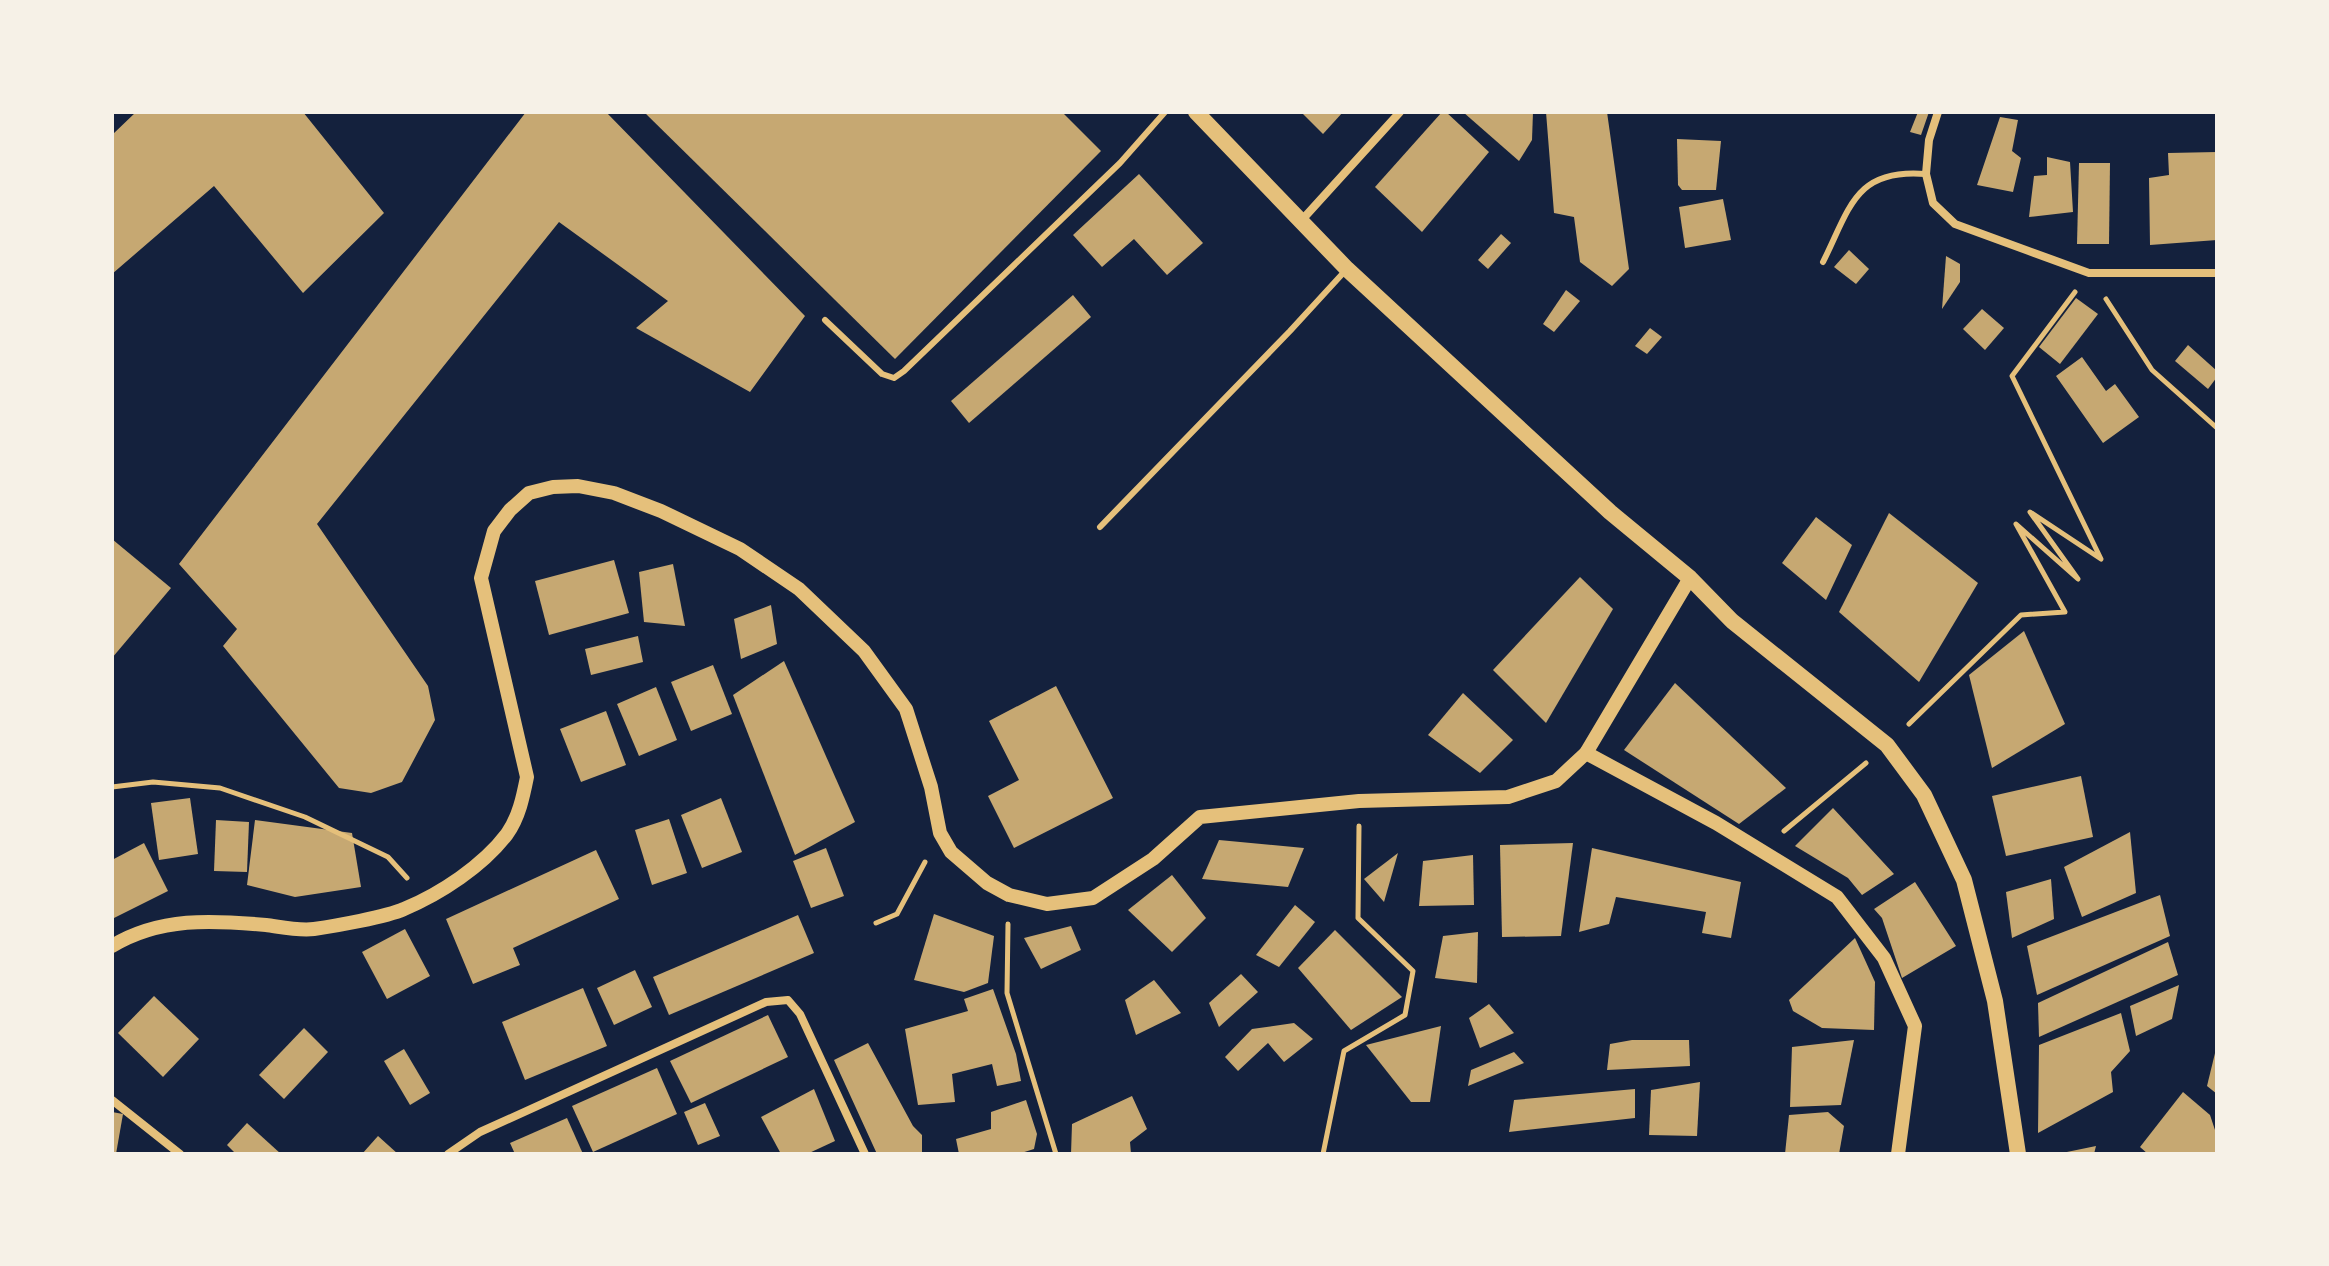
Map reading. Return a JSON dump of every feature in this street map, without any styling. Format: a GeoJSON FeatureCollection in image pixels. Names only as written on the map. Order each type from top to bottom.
{"type":"FeatureCollection","features":[{"type":"Feature","properties":{"kind":"main road"},"geometry":{"type":"LineString","coordinates":[[1196,112],[1347,269],[1610,512],[1690,578],[1732,621],[1887,745],[1924,795],[1964,880],[1995,1001],[2018,1154]]}},
{"type":"Feature","properties":{"kind":"street"},"geometry":{"type":"LineString","coordinates":[[1300,222],[1400,112]]}},
{"type":"Feature","properties":{"kind":"street"},"geometry":{"type":"LineString","coordinates":[[1938,112],[1929,140],[1926,174],[1933,203],[1955,224],[2089,273],[2217,273]]}},
{"type":"Feature","properties":{"kind":"street"},"geometry":{"type":"LineString","coordinates":[[112,946],[130,935],[167,924],[207,920],[312,929],[402,910],[489,855],[508,833],[522,805],[527,777],[481,578],[494,531],[510,510],[529,493],[553,487],[578,486],[614,493],[661,511],[740,549],[799,589],[864,651],[906,709],[931,787],[940,833],[951,852],[987,883],[1009,895],[1047,904],[1093,898],[1153,859],[1200,817],[1359,801],[1508,797],[1556,781],[1586,753],[1690,578]]}},
{"type":"Feature","properties":{"kind":"street"},"geometry":{"type":"LineString","coordinates":[[1586,753],[1762,850],[1837,897],[1884,958],[1915,1026],[1898,1154]]}},
{"type":"Feature","properties":{"kind":"street"},"geometry":{"type":"LineString","coordinates":[[448,1154],[480,1132],[766,1002],[788,1000],[800,1014],[865,1154]]}},
{"type":"Feature","properties":{"kind":"street"},"geometry":{"type":"LineString","coordinates":[[112,1100],[180,1154]]}},
{"type":"Feature","properties":{"kind":"lane"},"geometry":{"type":"LineString","coordinates":[[825,320],[882,374],[894,378],[1120,163],[1165,112]]}},
{"type":"Feature","properties":{"kind":"lane"},"geometry":{"type":"LineString","coordinates":[[1823,262],[1854,200],[1873,180],[1905,172],[1926,174]]}},
{"type":"Feature","properties":{"kind":"lane"},"geometry":{"type":"LineString","coordinates":[[1100,527],[1347,269]]}},
{"type":"Feature","properties":{"kind":"path"},"geometry":{"type":"LineString","coordinates":[[1762,850],[1887,745],[2021,615],[2065,612],[2016,524],[2078,579],[2030,512],[2101,559],[2012,376],[2089,273],[2152,370],[2217,428]]}},
{"type":"Feature","properties":{"kind":"path"},"geometry":{"type":"LineString","coordinates":[[112,787],[153,782],[220,788],[305,817],[388,857],[426,897]]}},
{"type":"Feature","properties":{"kind":"path"},"geometry":{"type":"LineString","coordinates":[[1323,1154],[1344,1051],[1405,1015],[1413,971],[1358,918],[1359,801]]}},
{"type":"Feature","properties":{"kind":"path"},"geometry":{"type":"LineString","coordinates":[[876,923],[897,914],[940,833]]}},
{"type":"Feature","properties":{"kind":"path"},"geometry":{"type":"LineString","coordinates":[[1009,895],[1007,993],[1056,1154]]}},
{"type":"Feature","properties":{"kind":"building"},"geometry":{"type":"Polygon","coordinates":[[[136,112],[303,112],[384,213],[303,293],[214,186],[112,274],[112,135],[136,112]]]}},
{"type":"Feature","properties":{"kind":"building"},"geometry":{"type":"Polygon","coordinates":[[[526,112],[606,112],[805,316],[750,392],[636,328],[668,301],[559,222],[317,524],[428,686],[435,720],[402,782],[371,793],[339,788],[223,646],[237,629],[179,564],[526,112]]]}},
{"type":"Feature","properties":{"kind":"building"},"geometry":{"type":"Polygon","coordinates":[[[644,112],[1062,112],[1101,151],[895,359],[644,112]]]}},
{"type":"Feature","properties":{"kind":"building"},"geometry":{"type":"Polygon","coordinates":[[[1301,112],[1343,112],[1323,134],[1301,112]]]}},
{"type":"Feature","properties":{"kind":"building"},"geometry":{"type":"Polygon","coordinates":[[[1442,112],[1446,112],[1489,152],[1422,232],[1375,187],[1442,112]]]}},
{"type":"Feature","properties":{"kind":"building"},"geometry":{"type":"Polygon","coordinates":[[[1463,112],[1533,112],[1532,140],[1519,161],[1463,112]]]}},
{"type":"Feature","properties":{"kind":"building"},"geometry":{"type":"Polygon","coordinates":[[[1546,112],[1607,112],[1629,269],[1612,286],[1580,262],[1574,217],[1554,213],[1546,112]]]}},
{"type":"Feature","properties":{"kind":"building"},"geometry":{"type":"Polygon","coordinates":[[[1918,112],[1929,112],[1921,135],[1910,132],[1918,112]]]}},
{"type":"Feature","properties":{"kind":"building"},"geometry":{"type":"Polygon","coordinates":[[[2000,117],[2018,120],[2012,151],[2021,158],[2013,192],[1977,185],[2000,117]]]}},
{"type":"Feature","properties":{"kind":"building"},"geometry":{"type":"Polygon","coordinates":[[[1677,139],[1721,141],[1716,190],[1682,190],[1678,185],[1677,139]]]}},
{"type":"Feature","properties":{"kind":"building"},"geometry":{"type":"Polygon","coordinates":[[[2217,152],[2217,240],[2150,245],[2149,178],[2169,175],[2168,153],[2217,152]]]}},
{"type":"Feature","properties":{"kind":"building"},"geometry":{"type":"Polygon","coordinates":[[[2047,157],[2070,162],[2073,212],[2029,217],[2034,176],[2047,175],[2047,157]]]}},
{"type":"Feature","properties":{"kind":"building"},"geometry":{"type":"Polygon","coordinates":[[[2079,163],[2110,163],[2109,244],[2077,244],[2079,163]]]}},
{"type":"Feature","properties":{"kind":"building"},"geometry":{"type":"Polygon","coordinates":[[[1139,174],[1203,243],[1167,275],[1134,239],[1102,267],[1073,235],[1139,174]]]}},
{"type":"Feature","properties":{"kind":"building"},"geometry":{"type":"Polygon","coordinates":[[[1723,199],[1731,240],[1685,248],[1679,207],[1723,199]]]}},
{"type":"Feature","properties":{"kind":"building"},"geometry":{"type":"Polygon","coordinates":[[[1501,234],[1511,243],[1488,269],[1478,260],[1501,234]]]}},
{"type":"Feature","properties":{"kind":"building"},"geometry":{"type":"Polygon","coordinates":[[[1849,250],[1869,269],[1856,284],[1834,267],[1849,250]]]}},
{"type":"Feature","properties":{"kind":"building"},"geometry":{"type":"Polygon","coordinates":[[[1946,256],[1960,264],[1960,282],[1942,309],[1946,256]]]}},
{"type":"Feature","properties":{"kind":"building"},"geometry":{"type":"Polygon","coordinates":[[[1566,290],[1580,301],[1554,332],[1543,324],[1566,290]]]}},
{"type":"Feature","properties":{"kind":"building"},"geometry":{"type":"Polygon","coordinates":[[[1073,295],[1091,317],[969,423],[951,401],[1073,295]]]}},
{"type":"Feature","properties":{"kind":"building"},"geometry":{"type":"Polygon","coordinates":[[[2076,298],[2098,314],[2060,364],[2039,347],[2076,298]]]}},
{"type":"Feature","properties":{"kind":"building"},"geometry":{"type":"Polygon","coordinates":[[[1982,309],[2004,328],[1985,350],[1963,329],[1982,309]]]}},
{"type":"Feature","properties":{"kind":"building"},"geometry":{"type":"Polygon","coordinates":[[[1650,328],[1662,337],[1647,354],[1635,346],[1650,328]]]}},
{"type":"Feature","properties":{"kind":"building"},"geometry":{"type":"Polygon","coordinates":[[[2188,345],[2217,371],[2217,377],[2208,389],[2175,361],[2188,345]]]}},
{"type":"Feature","properties":{"kind":"building"},"geometry":{"type":"Polygon","coordinates":[[[2082,357],[2106,391],[2115,384],[2139,417],[2103,443],[2056,376],[2082,357]]]}},
{"type":"Feature","properties":{"kind":"building"},"geometry":{"type":"Polygon","coordinates":[[[1889,513],[1978,583],[1919,682],[1839,612],[1889,513]]]}},
{"type":"Feature","properties":{"kind":"building"},"geometry":{"type":"Polygon","coordinates":[[[1816,517],[1852,545],[1826,600],[1782,563],[1816,517]]]}},
{"type":"Feature","properties":{"kind":"building"},"geometry":{"type":"Polygon","coordinates":[[[112,539],[171,588],[112,658],[112,539]]]}},
{"type":"Feature","properties":{"kind":"building"},"geometry":{"type":"Polygon","coordinates":[[[614,560],[629,613],[549,635],[535,581],[614,560]]]}},
{"type":"Feature","properties":{"kind":"building"},"geometry":{"type":"Polygon","coordinates":[[[673,564],[685,626],[644,622],[639,572],[673,564]]]}},
{"type":"Feature","properties":{"kind":"building"},"geometry":{"type":"Polygon","coordinates":[[[1580,577],[1613,609],[1546,723],[1493,670],[1580,577]]]}},
{"type":"Feature","properties":{"kind":"building"},"geometry":{"type":"Polygon","coordinates":[[[771,605],[777,644],[741,659],[734,619],[771,605]]]}},
{"type":"Feature","properties":{"kind":"building"},"geometry":{"type":"Polygon","coordinates":[[[2024,631],[2065,724],[1992,768],[1969,675],[2024,631]]]}},
{"type":"Feature","properties":{"kind":"building"},"geometry":{"type":"Polygon","coordinates":[[[638,636],[643,662],[591,675],[585,649],[638,636]]]}},
{"type":"Feature","properties":{"kind":"building"},"geometry":{"type":"Polygon","coordinates":[[[784,661],[855,822],[795,855],[733,695],[784,661]]]}},
{"type":"Feature","properties":{"kind":"building"},"geometry":{"type":"Polygon","coordinates":[[[713,665],[732,714],[691,731],[671,682],[713,665]]]}},
{"type":"Feature","properties":{"kind":"building"},"geometry":{"type":"Polygon","coordinates":[[[1675,683],[1786,788],[1739,824],[1624,750],[1675,683]]]}},
{"type":"Feature","properties":{"kind":"building"},"geometry":{"type":"Polygon","coordinates":[[[1056,686],[1113,798],[1014,848],[988,796],[1019,780],[989,721],[1056,686]]]}},
{"type":"Feature","properties":{"kind":"building"},"geometry":{"type":"Polygon","coordinates":[[[656,687],[677,740],[639,756],[617,704],[656,687]]]}},
{"type":"Feature","properties":{"kind":"building"},"geometry":{"type":"Polygon","coordinates":[[[1463,693],[1513,740],[1480,773],[1428,735],[1463,693]]]}},
{"type":"Feature","properties":{"kind":"building"},"geometry":{"type":"Polygon","coordinates":[[[606,711],[626,765],[581,782],[560,729],[606,711]]]}},
{"type":"Feature","properties":{"kind":"building"},"geometry":{"type":"Polygon","coordinates":[[[2081,776],[2093,837],[2006,856],[1992,796],[2081,776]]]}},
{"type":"Feature","properties":{"kind":"building"},"geometry":{"type":"Polygon","coordinates":[[[190,798],[198,854],[159,860],[151,803],[190,798]]]}},
{"type":"Feature","properties":{"kind":"building"},"geometry":{"type":"Polygon","coordinates":[[[721,798],[742,852],[702,868],[681,815],[721,798]]]}},
{"type":"Feature","properties":{"kind":"building"},"geometry":{"type":"Polygon","coordinates":[[[1833,808],[1894,874],[1862,895],[1848,878],[1795,846],[1833,808]]]}},
{"type":"Feature","properties":{"kind":"building"},"geometry":{"type":"Polygon","coordinates":[[[669,819],[687,873],[652,885],[635,830],[669,819]]]}},
{"type":"Feature","properties":{"kind":"building"},"geometry":{"type":"Polygon","coordinates":[[[216,820],[249,822],[247,872],[214,871],[216,820]]]}},
{"type":"Feature","properties":{"kind":"building"},"geometry":{"type":"Polygon","coordinates":[[[255,820],[352,833],[361,887],[295,897],[247,885],[255,820]]]}},
{"type":"Feature","properties":{"kind":"building"},"geometry":{"type":"Polygon","coordinates":[[[2130,832],[2136,893],[2082,917],[2064,867],[2130,832]]]}},
{"type":"Feature","properties":{"kind":"building"},"geometry":{"type":"Polygon","coordinates":[[[1219,840],[1304,848],[1288,887],[1202,879],[1219,840]]]}},
{"type":"Feature","properties":{"kind":"building"},"geometry":{"type":"Polygon","coordinates":[[[144,843],[168,891],[112,919],[112,860],[144,843]]]}},
{"type":"Feature","properties":{"kind":"building"},"geometry":{"type":"Polygon","coordinates":[[[1573,843],[1561,936],[1502,937],[1500,845],[1573,843]]]}},
{"type":"Feature","properties":{"kind":"building"},"geometry":{"type":"Polygon","coordinates":[[[826,848],[844,896],[811,908],[793,861],[826,848]]]}},
{"type":"Feature","properties":{"kind":"building"},"geometry":{"type":"Polygon","coordinates":[[[1592,848],[1741,882],[1731,938],[1702,933],[1706,912],[1616,897],[1609,924],[1579,932],[1592,848]]]}},
{"type":"Feature","properties":{"kind":"building"},"geometry":{"type":"Polygon","coordinates":[[[596,850],[619,899],[513,948],[520,965],[473,984],[446,919],[596,850]]]}},
{"type":"Feature","properties":{"kind":"building"},"geometry":{"type":"Polygon","coordinates":[[[1398,853],[1384,902],[1364,879],[1398,853]]]}},
{"type":"Feature","properties":{"kind":"building"},"geometry":{"type":"Polygon","coordinates":[[[1473,855],[1474,905],[1419,906],[1423,861],[1473,855]]]}},
{"type":"Feature","properties":{"kind":"building"},"geometry":{"type":"Polygon","coordinates":[[[1172,875],[1206,918],[1172,952],[1128,910],[1172,875]]]}},
{"type":"Feature","properties":{"kind":"building"},"geometry":{"type":"Polygon","coordinates":[[[2051,879],[2054,919],[2012,938],[2006,892],[2051,879]]]}},
{"type":"Feature","properties":{"kind":"building"},"geometry":{"type":"Polygon","coordinates":[[[1915,882],[1956,946],[1902,978],[1882,918],[1874,909],[1915,882]]]}},
{"type":"Feature","properties":{"kind":"building"},"geometry":{"type":"Polygon","coordinates":[[[2160,895],[2170,936],[2037,995],[2027,946],[2160,895]]]}},
{"type":"Feature","properties":{"kind":"building"},"geometry":{"type":"Polygon","coordinates":[[[1295,905],[1315,922],[1279,967],[1256,955],[1295,905]]]}},
{"type":"Feature","properties":{"kind":"building"},"geometry":{"type":"Polygon","coordinates":[[[934,914],[994,936],[988,983],[964,992],[914,980],[934,914]]]}},
{"type":"Feature","properties":{"kind":"building"},"geometry":{"type":"Polygon","coordinates":[[[798,915],[814,953],[669,1015],[653,977],[798,915]]]}},
{"type":"Feature","properties":{"kind":"building"},"geometry":{"type":"Polygon","coordinates":[[[1071,926],[1081,950],[1041,969],[1024,938],[1071,926]]]}},
{"type":"Feature","properties":{"kind":"building"},"geometry":{"type":"Polygon","coordinates":[[[405,929],[430,976],[387,999],[362,952],[405,929]]]}},
{"type":"Feature","properties":{"kind":"building"},"geometry":{"type":"Polygon","coordinates":[[[1335,930],[1402,997],[1351,1030],[1298,968],[1335,930]]]}},
{"type":"Feature","properties":{"kind":"building"},"geometry":{"type":"Polygon","coordinates":[[[1478,932],[1477,983],[1435,978],[1443,936],[1478,932]]]}},
{"type":"Feature","properties":{"kind":"building"},"geometry":{"type":"Polygon","coordinates":[[[1855,938],[1875,982],[1874,1030],[1822,1028],[1793,1011],[1789,1000],[1855,938]]]}},
{"type":"Feature","properties":{"kind":"building"},"geometry":{"type":"Polygon","coordinates":[[[2168,942],[2178,975],[2039,1037],[2038,1003],[2168,942]]]}},
{"type":"Feature","properties":{"kind":"building"},"geometry":{"type":"Polygon","coordinates":[[[635,970],[652,1007],[614,1025],[597,988],[635,970]]]}},
{"type":"Feature","properties":{"kind":"building"},"geometry":{"type":"Polygon","coordinates":[[[1241,974],[1258,992],[1219,1027],[1209,1003],[1241,974]]]}},
{"type":"Feature","properties":{"kind":"building"},"geometry":{"type":"Polygon","coordinates":[[[1154,980],[1181,1013],[1136,1035],[1125,1000],[1154,980]]]}},
{"type":"Feature","properties":{"kind":"building"},"geometry":{"type":"Polygon","coordinates":[[[2179,985],[2172,1019],[2136,1036],[2130,1006],[2179,985]]]}},
{"type":"Feature","properties":{"kind":"building"},"geometry":{"type":"Polygon","coordinates":[[[583,988],[607,1046],[525,1080],[502,1022],[583,988]]]}},
{"type":"Feature","properties":{"kind":"building"},"geometry":{"type":"Polygon","coordinates":[[[993,989],[1016,1054],[1021,1081],[997,1086],[992,1064],[952,1074],[955,1102],[918,1105],[905,1029],[968,1011],[964,999],[993,989]]]}},
{"type":"Feature","properties":{"kind":"building"},"geometry":{"type":"Polygon","coordinates":[[[154,996],[199,1039],[163,1077],[118,1033],[154,996]]]}},
{"type":"Feature","properties":{"kind":"building"},"geometry":{"type":"Polygon","coordinates":[[[1489,1004],[1514,1033],[1480,1048],[1469,1018],[1489,1004]]]}},
{"type":"Feature","properties":{"kind":"building"},"geometry":{"type":"Polygon","coordinates":[[[2121,1013],[2130,1051],[2111,1072],[2113,1092],[2038,1133],[2039,1045],[2121,1013]]]}},
{"type":"Feature","properties":{"kind":"building"},"geometry":{"type":"Polygon","coordinates":[[[768,1015],[788,1057],[691,1103],[670,1061],[768,1015]]]}},
{"type":"Feature","properties":{"kind":"building"},"geometry":{"type":"Polygon","coordinates":[[[1294,1023],[1313,1039],[1284,1062],[1268,1043],[1238,1071],[1225,1057],[1252,1029],[1294,1023]]]}},
{"type":"Feature","properties":{"kind":"building"},"geometry":{"type":"Polygon","coordinates":[[[1441,1026],[1430,1102],[1411,1102],[1366,1045],[1441,1026]]]}},
{"type":"Feature","properties":{"kind":"building"},"geometry":{"type":"Polygon","coordinates":[[[304,1028],[328,1052],[284,1099],[259,1075],[304,1028]]]}},
{"type":"Feature","properties":{"kind":"building"},"geometry":{"type":"Polygon","coordinates":[[[1632,1040],[1689,1040],[1690,1066],[1607,1070],[1610,1044],[1632,1040]]]}},
{"type":"Feature","properties":{"kind":"building"},"geometry":{"type":"Polygon","coordinates":[[[1854,1040],[1841,1105],[1790,1107],[1792,1047],[1854,1040]]]}},
{"type":"Feature","properties":{"kind":"building"},"geometry":{"type":"Polygon","coordinates":[[[868,1043],[913,1126],[922,1135],[922,1154],[877,1154],[834,1060],[868,1043]]]}},
{"type":"Feature","properties":{"kind":"building"},"geometry":{"type":"Polygon","coordinates":[[[404,1049],[430,1093],[410,1105],[384,1061],[404,1049]]]}},
{"type":"Feature","properties":{"kind":"building"},"geometry":{"type":"Polygon","coordinates":[[[2217,1050],[2217,1094],[2207,1086],[2217,1050]]]}},
{"type":"Feature","properties":{"kind":"building"},"geometry":{"type":"Polygon","coordinates":[[[1514,1052],[1524,1063],[1468,1086],[1471,1070],[1514,1052]]]}},
{"type":"Feature","properties":{"kind":"building"},"geometry":{"type":"Polygon","coordinates":[[[657,1068],[677,1114],[593,1152],[572,1106],[657,1068]]]}},
{"type":"Feature","properties":{"kind":"building"},"geometry":{"type":"Polygon","coordinates":[[[1700,1082],[1697,1136],[1649,1135],[1651,1090],[1700,1082]]]}},
{"type":"Feature","properties":{"kind":"building"},"geometry":{"type":"Polygon","coordinates":[[[814,1089],[835,1141],[807,1154],[781,1154],[761,1117],[814,1089]]]}},
{"type":"Feature","properties":{"kind":"building"},"geometry":{"type":"Polygon","coordinates":[[[1635,1089],[1635,1118],[1509,1132],[1514,1100],[1635,1089]]]}},
{"type":"Feature","properties":{"kind":"building"},"geometry":{"type":"Polygon","coordinates":[[[2183,1092],[2210,1115],[2217,1136],[2217,1154],[2148,1154],[2140,1147],[2183,1092]]]}},
{"type":"Feature","properties":{"kind":"building"},"geometry":{"type":"Polygon","coordinates":[[[1132,1096],[1147,1129],[1130,1142],[1131,1154],[1071,1154],[1072,1124],[1132,1096]]]}},
{"type":"Feature","properties":{"kind":"building"},"geometry":{"type":"Polygon","coordinates":[[[1026,1100],[1037,1134],[1034,1149],[1018,1154],[959,1154],[956,1139],[991,1129],[991,1112],[1026,1100]]]}},
{"type":"Feature","properties":{"kind":"building"},"geometry":{"type":"Polygon","coordinates":[[[705,1103],[720,1136],[698,1145],[684,1112],[705,1103]]]}},
{"type":"Feature","properties":{"kind":"building"},"geometry":{"type":"Polygon","coordinates":[[[112,1112],[123,1114],[116,1154],[112,1154],[112,1112]]]}},
{"type":"Feature","properties":{"kind":"building"},"geometry":{"type":"Polygon","coordinates":[[[1828,1112],[1844,1126],[1839,1154],[1785,1154],[1789,1115],[1828,1112]]]}},
{"type":"Feature","properties":{"kind":"building"},"geometry":{"type":"Polygon","coordinates":[[[567,1118],[583,1154],[515,1154],[510,1143],[567,1118]]]}},
{"type":"Feature","properties":{"kind":"building"},"geometry":{"type":"Polygon","coordinates":[[[247,1123],[281,1154],[236,1154],[227,1145],[247,1123]]]}},
{"type":"Feature","properties":{"kind":"building"},"geometry":{"type":"Polygon","coordinates":[[[378,1136],[398,1154],[362,1154],[378,1136]]]}},
{"type":"Feature","properties":{"kind":"building"},"geometry":{"type":"Polygon","coordinates":[[[2096,1146],[2094,1154],[2062,1154],[2062,1153],[2096,1146]]]}}]}
